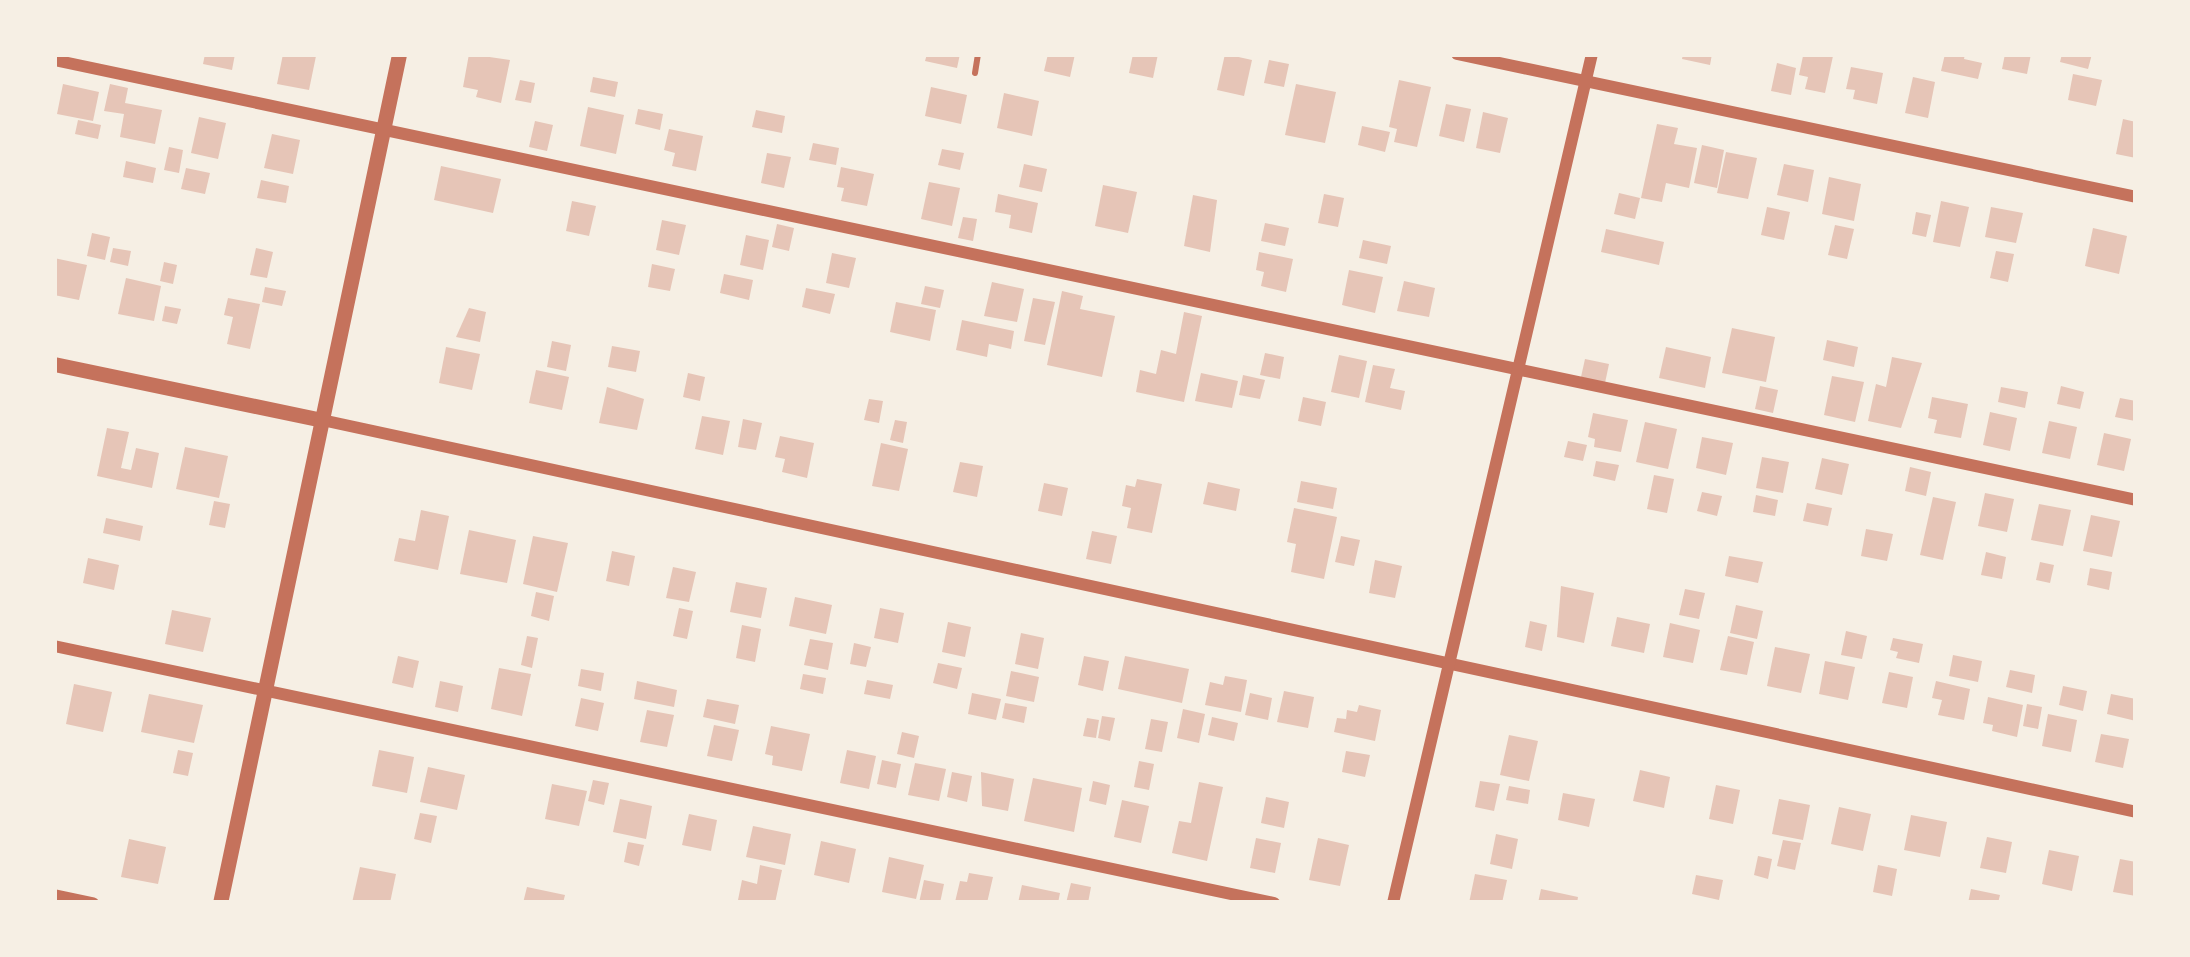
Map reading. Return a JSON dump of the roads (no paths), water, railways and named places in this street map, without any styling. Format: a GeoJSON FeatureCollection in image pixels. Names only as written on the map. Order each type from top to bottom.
{"type":"FeatureCollection","features":[{"type":"Feature","properties":{"kind":"street"},"geometry":{"type":"LineString","coordinates":[[220,903],[399,54]]}},
{"type":"Feature","properties":{"kind":"street"},"geometry":{"type":"LineString","coordinates":[[1457,54],[2136,196]]}},
{"type":"Feature","properties":{"kind":"street"},"geometry":{"type":"LineString","coordinates":[[1393,903],[1592,54]]}},
{"type":"Feature","properties":{"kind":"street"},"geometry":{"type":"LineString","coordinates":[[54,60],[2136,500]]}},
{"type":"Feature","properties":{"kind":"street"},"geometry":{"type":"LineString","coordinates":[[54,364],[2136,812]]}},
{"type":"Feature","properties":{"kind":"street"},"geometry":{"type":"LineString","coordinates":[[54,646],[1274,903]]}},
{"type":"Feature","properties":{"kind":"street"},"geometry":{"type":"LineString","coordinates":[[54,895],[93,903]]}},
{"type":"Feature","properties":{"kind":"lane"},"geometry":{"type":"LineString","coordinates":[[974,73],[978,54]]}}]}
